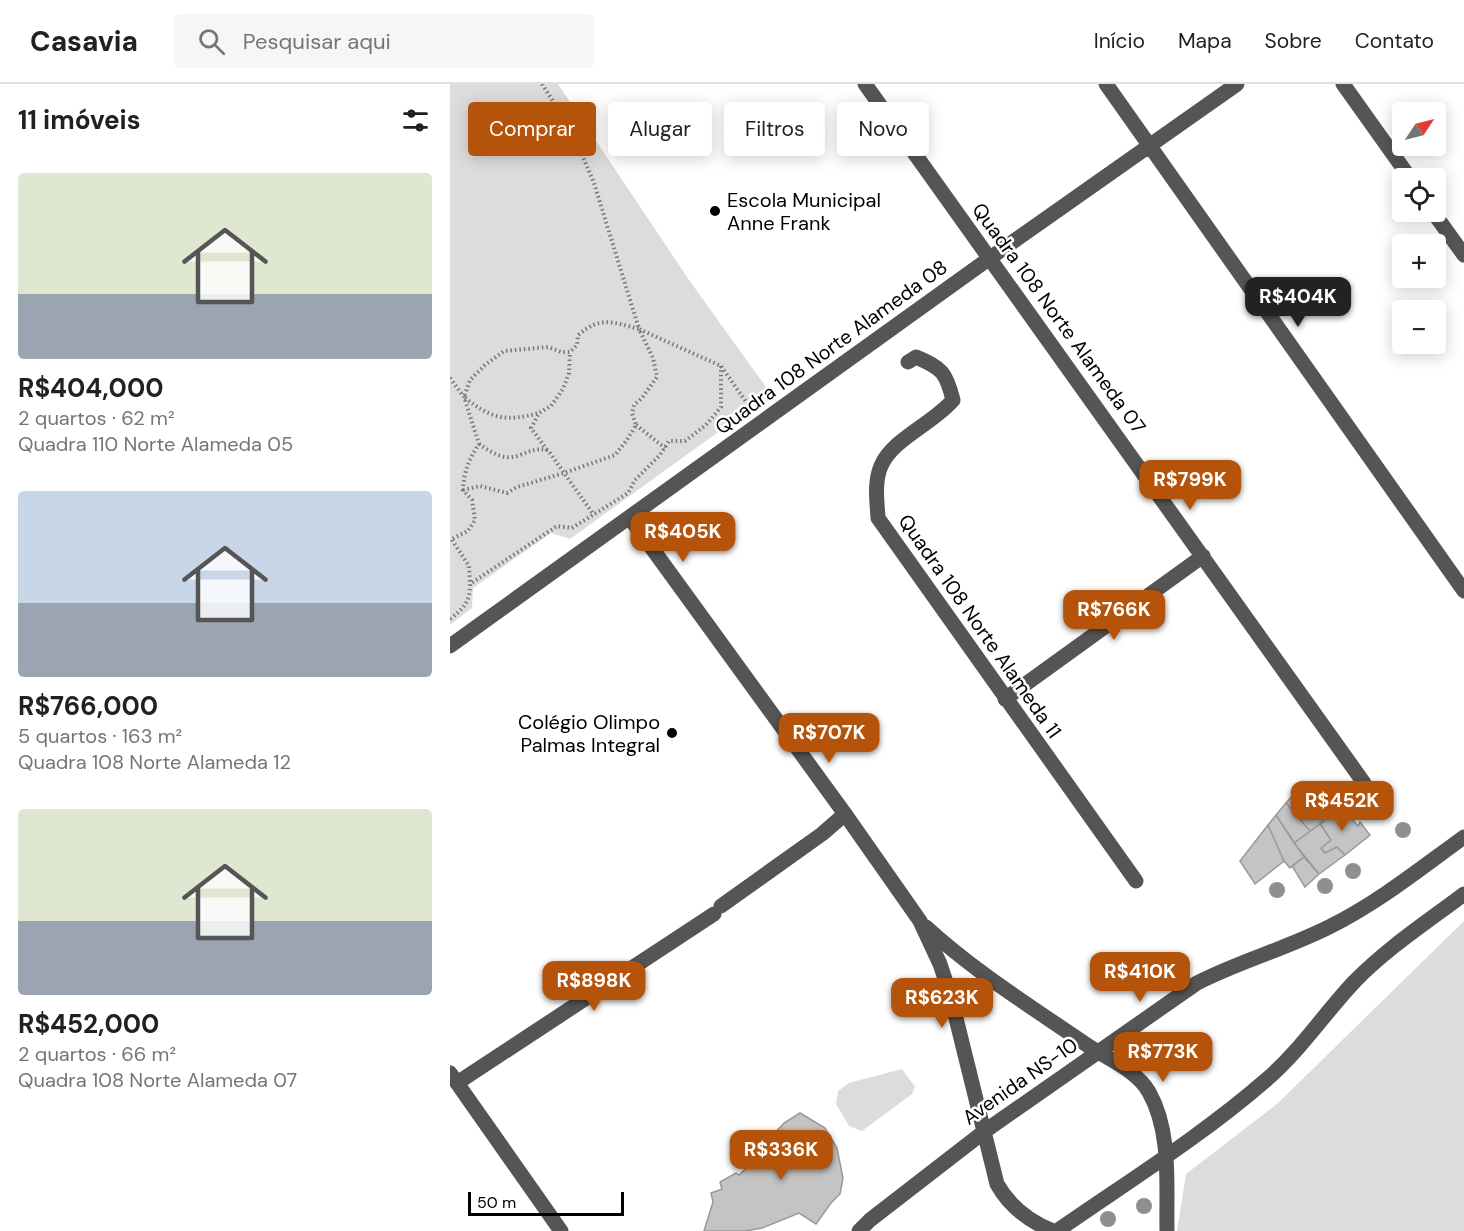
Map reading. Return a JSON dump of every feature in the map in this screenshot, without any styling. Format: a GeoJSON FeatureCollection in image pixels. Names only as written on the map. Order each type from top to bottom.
{"type":"FeatureCollection","features":[{"type":"Feature","properties":{"kind":"street","name":"Quadra 108 Norte Alameda 07"},"geometry":{"type":"LineString","coordinates":[[865,84],[1364,783]]}},
{"type":"Feature","properties":{"kind":"street"},"geometry":{"type":"LineString","coordinates":[[1106,84],[1464,591]]}},
{"type":"Feature","properties":{"kind":"street","name":"Quadra 108 Norte Alameda 08"},"geometry":{"type":"LineString","coordinates":[[450,646],[990,258],[1237,84]]}},
{"type":"Feature","properties":{"kind":"street"},"geometry":{"type":"LineString","coordinates":[[1342,84],[1403,168]]}},
{"type":"Feature","properties":{"kind":"street"},"geometry":{"type":"LineString","coordinates":[[1440,222],[1464,255]]}},
{"type":"Feature","properties":{"kind":"street","name":"Quadra 108 Norte Alameda 11"},"geometry":{"type":"LineString","coordinates":[[908,362],[916,357],[938,366],[949,383],[953,400],[936,417],[890,450],[880,466],[876,490],[878,518],[1136,881]]}},
{"type":"Feature","properties":{"kind":"street"},"geometry":{"type":"LineString","coordinates":[[630,518],[920,921],[946,978],[998,1184],[1006,1199],[1029,1219],[1055,1231],[1236,1105],[1297,1050],[1332,1005],[1363,973],[1384,954],[1464,894]]}},
{"type":"Feature","properties":{"kind":"street"},"geometry":{"type":"LineString","coordinates":[[1005,699],[1203,556]]}},
{"type":"Feature","properties":{"kind":"street"},"geometry":{"type":"LineString","coordinates":[[561,1231],[453,1078],[718,910],[822,834],[845,814]]}},
{"type":"Feature","properties":{"kind":"street","name":"Avenida NS-10"},"geometry":{"type":"LineString","coordinates":[[859,1231],[985,1131],[1197,983],[1221,971],[1309,937],[1359,910],[1464,837]]}},
{"type":"Feature","properties":{"kind":"street"},"geometry":{"type":"LineString","coordinates":[[920,921],[966,962],[1138,1078],[1148,1090],[1162,1126],[1166,1155],[1167,1231]]}},
{"type":"Feature","properties":{"kind":"path"},"geometry":{"type":"LineString","coordinates":[[542,84],[570,129],[594,183],[639,329],[653,358],[657,377],[634,405],[632,413],[636,425],[666,448]]}},
{"type":"Feature","properties":{"kind":"path"},"geometry":{"type":"LineString","coordinates":[[450,378],[464,397],[478,408],[508,419],[539,413],[551,406],[563,389],[569,373],[570,352],[576,345],[578,335],[590,325],[610,321],[639,329],[721,366],[750,409]]}},
{"type":"Feature","properties":{"kind":"path"},"geometry":{"type":"LineString","coordinates":[[548,450],[531,449],[519,456],[508,458],[495,454],[479,444],[464,397],[470,380],[504,351],[548,347],[561,352],[570,352]]}},
{"type":"Feature","properties":{"kind":"path"},"geometry":{"type":"LineString","coordinates":[[470,584],[557,526],[572,528],[628,494],[635,480],[666,448],[669,441],[685,441],[706,425],[721,407],[721,366]]}},
{"type":"Feature","properties":{"kind":"path"},"geometry":{"type":"LineString","coordinates":[[539,413],[531,428],[594,515]]}},
{"type":"Feature","properties":{"kind":"path"},"geometry":{"type":"LineString","coordinates":[[463,490],[480,486],[507,493],[517,487],[615,455],[636,425]]}},
{"type":"Feature","properties":{"kind":"path"},"geometry":{"type":"LineString","coordinates":[[450,619],[465,607],[470,598],[469,566],[451,540],[468,531],[475,520],[472,500],[463,490],[464,473],[469,459],[479,444]]}},
{"type":"Feature","properties":{"kind":"shaded area"},"geometry":{"type":"Polygon","coordinates":[[[450,84],[558,84],[570,102],[468,102],[468,156],[596,156],[596,141],[689,280],[771,394],[570,539],[551,533],[473,588],[472,608],[450,625],[450,84]]]}},
{"type":"Feature","properties":{"kind":"shaded area"},"geometry":{"type":"Polygon","coordinates":[[[1464,921],[1464,1231],[1177,1231],[1186,1174],[1277,1104],[1464,921]]]}},
{"type":"Feature","properties":{"kind":"shaded area"},"geometry":{"type":"Polygon","coordinates":[[[902,1069],[915,1087],[912,1094],[862,1131],[849,1126],[836,1104],[838,1091],[849,1083],[902,1069]]]}},
{"type":"Feature","properties":{"kind":"building"},"geometry":{"type":"Polygon","coordinates":[[[1311,784],[1340,806],[1321,817],[1297,790],[1311,784]]]}},
{"type":"Feature","properties":{"kind":"building"},"geometry":{"type":"Polygon","coordinates":[[[1297,790],[1324,821],[1310,831],[1286,803],[1297,790]]]}},
{"type":"Feature","properties":{"kind":"building"},"geometry":{"type":"Polygon","coordinates":[[[1286,803],[1310,831],[1294,843],[1276,815],[1286,803]]]}},
{"type":"Feature","properties":{"kind":"building"},"geometry":{"type":"Polygon","coordinates":[[[1340,806],[1345,809],[1340,812],[1342,815],[1348,815],[1358,826],[1360,822],[1370,835],[1345,855],[1337,847],[1325,853],[1321,848],[1331,840],[1320,823],[1324,821],[1321,817],[1340,806]]]}},
{"type":"Feature","properties":{"kind":"building"},"geometry":{"type":"Polygon","coordinates":[[[1276,815],[1304,857],[1290,868],[1284,861],[1268,825],[1276,815]]]}},
{"type":"Feature","properties":{"kind":"building"},"geometry":{"type":"Polygon","coordinates":[[[1320,824],[1331,840],[1321,848],[1325,853],[1337,847],[1345,855],[1319,874],[1294,843],[1320,824]]]}},
{"type":"Feature","properties":{"kind":"building"},"geometry":{"type":"Polygon","coordinates":[[[1268,825],[1284,861],[1255,884],[1240,861],[1268,825]]]}},
{"type":"Feature","properties":{"kind":"building"},"geometry":{"type":"Polygon","coordinates":[[[1304,857],[1319,874],[1305,887],[1292,866],[1304,857]]]}},
{"type":"Feature","properties":{"kind":"building"},"geometry":{"type":"Polygon","coordinates":[[[800,1113],[825,1128],[837,1148],[843,1178],[840,1194],[816,1224],[799,1213],[762,1228],[745,1231],[704,1231],[713,1202],[711,1193],[722,1189],[720,1182],[736,1173],[739,1175],[765,1151],[764,1144],[784,1123],[800,1113]]]}},
{"type":"Feature","properties":{"kind":"place","name":"Escola Municipal Anne Frank"},"geometry":{"type":"Point","coordinates":[715,211]}},
{"type":"Feature","properties":{"kind":"place","name":"Colégio Olimpo Palmas Integral"},"geometry":{"type":"Point","coordinates":[672,733]}}]}
